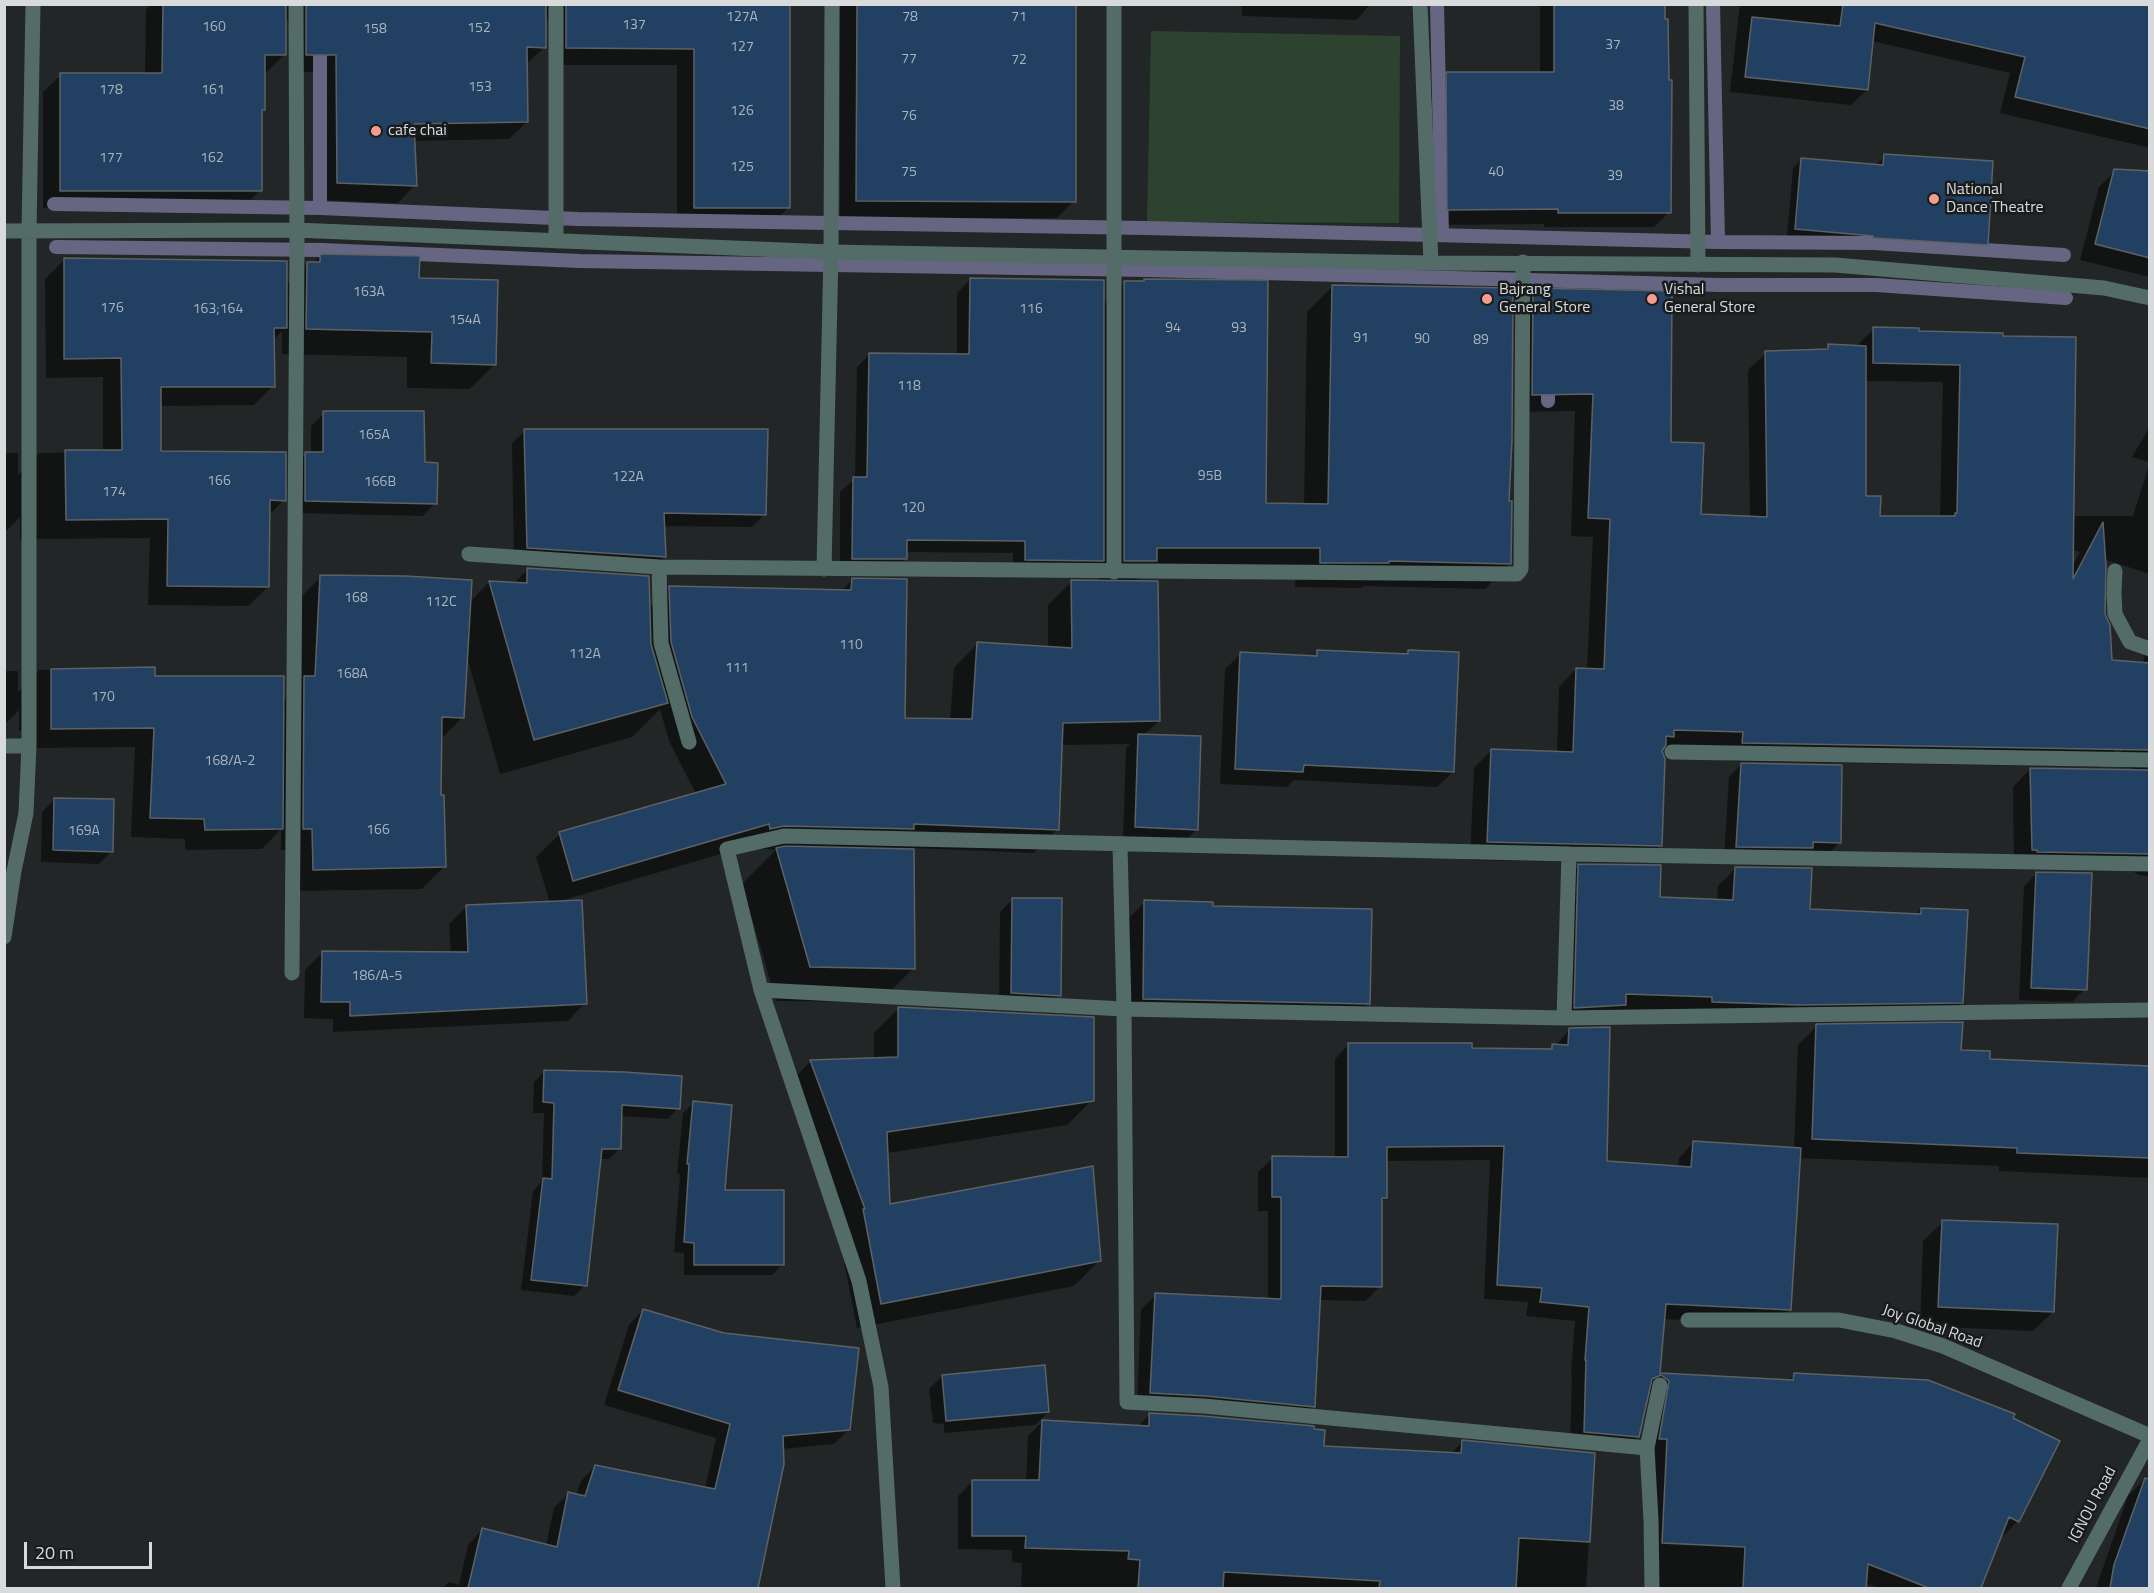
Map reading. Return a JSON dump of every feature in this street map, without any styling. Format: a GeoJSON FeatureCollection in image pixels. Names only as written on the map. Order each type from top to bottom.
{"type":"FeatureCollection","features":[{"type":"Feature","properties":{"kind":"street"},"geometry":{"type":"LineString","coordinates":[[4,937],[26,813],[29,746],[29,231],[33,4]]}},
{"type":"Feature","properties":{"kind":"street"},"geometry":{"type":"LineString","coordinates":[[292,973],[296,4]]}},
{"type":"Feature","properties":{"kind":"street"},"geometry":{"type":"LineString","coordinates":[[556,4],[556,241]]}},
{"type":"Feature","properties":{"kind":"street"},"geometry":{"type":"LineString","coordinates":[[824,569],[831,252],[832,4]]}},
{"type":"Feature","properties":{"kind":"street"},"geometry":{"type":"LineString","coordinates":[[1114,4],[1116,256],[1114,572]]}},
{"type":"Feature","properties":{"kind":"street"},"geometry":{"type":"LineString","coordinates":[[1420,4],[1431,262]]}},
{"type":"Feature","properties":{"kind":"street"},"geometry":{"type":"LineString","coordinates":[[1696,4],[1698,265]]}},
{"type":"Feature","properties":{"kind":"street"},"geometry":{"type":"LineString","coordinates":[[4,231],[295,228],[831,252],[1431,262],[1835,265],[2104,288],[2150,298]]}},
{"type":"Feature","properties":{"kind":"street"},"geometry":{"type":"LineString","coordinates":[[469,554],[658,567],[1517,574],[1521,569],[1522,262]]}},
{"type":"Feature","properties":{"kind":"street"},"geometry":{"type":"LineString","coordinates":[[658,567],[661,643],[689,742]]}},
{"type":"Feature","properties":{"kind":"street"},"geometry":{"type":"LineString","coordinates":[[2115,571],[2115,614],[2130,642],[2150,649]]}},
{"type":"Feature","properties":{"kind":"street"},"geometry":{"type":"LineString","coordinates":[[4,746],[29,746]]}},
{"type":"Feature","properties":{"kind":"street"},"geometry":{"type":"LineString","coordinates":[[1672,752],[2150,760]]}},
{"type":"Feature","properties":{"kind":"street"},"geometry":{"type":"LineString","coordinates":[[893,1588],[881,1387],[859,1281],[761,990],[727,849],[784,836],[1120,845],[2150,864]]}},
{"type":"Feature","properties":{"kind":"street"},"geometry":{"type":"LineString","coordinates":[[1120,845],[1128,1402],[1204,1406],[1647,1448]]}},
{"type":"Feature","properties":{"kind":"street"},"geometry":{"type":"LineString","coordinates":[[1564,1018],[1569,854]]}},
{"type":"Feature","properties":{"kind":"street"},"geometry":{"type":"LineString","coordinates":[[761,990],[1124,1009],[1564,1018],[2150,1010]]}},
{"type":"Feature","properties":{"kind":"street","name":"Joy Global Road"},"geometry":{"type":"LineString","coordinates":[[1688,1320],[1839,1320],[1896,1331],[1943,1346],[2150,1438]]}},
{"type":"Feature","properties":{"kind":"street"},"geometry":{"type":"LineString","coordinates":[[1652,1588],[1647,1448],[1660,1385]]}},
{"type":"Feature","properties":{"kind":"street","name":"IGNOU Road"},"geometry":{"type":"LineString","coordinates":[[2069,1588],[2150,1438]]}},
{"type":"Feature","properties":{"kind":"green space"},"geometry":{"type":"Polygon","coordinates":[[[1151,31],[1400,36],[1399,223],[1147,222],[1151,31]]]}},
{"type":"Feature","properties":{"kind":"building"},"geometry":{"type":"Polygon","coordinates":[[[163,4],[286,4],[286,55],[265,55],[262,191],[60,191],[60,73],[162,73],[163,4]]]}},
{"type":"Feature","properties":{"kind":"building"},"geometry":{"type":"Polygon","coordinates":[[[306,4],[546,4],[546,48],[527,47],[528,122],[414,124],[417,186],[337,183],[336,55],[306,55],[306,4]]]}},
{"type":"Feature","properties":{"kind":"building"},"geometry":{"type":"Polygon","coordinates":[[[566,4],[790,4],[790,208],[694,208],[694,49],[566,48],[566,4]]]}},
{"type":"Feature","properties":{"kind":"building"},"geometry":{"type":"Polygon","coordinates":[[[857,4],[1076,4],[1076,202],[856,201],[857,4]]]}},
{"type":"Feature","properties":{"kind":"building"},"geometry":{"type":"Polygon","coordinates":[[[1554,4],[1665,4],[1665,19],[1668,19],[1669,80],[1672,80],[1671,213],[1558,213],[1558,209],[1447,210],[1446,72],[1554,72],[1554,4]]]}},
{"type":"Feature","properties":{"kind":"building"},"geometry":{"type":"Polygon","coordinates":[[[1843,4],[2150,4],[2150,129],[2015,97],[2025,57],[1875,23],[1868,90],[1745,77],[1752,17],[1840,26],[1843,4]]]}},
{"type":"Feature","properties":{"kind":"building","name":"National Dance Theatre"},"geometry":{"type":"Polygon","coordinates":[[[1884,154],[1993,161],[1988,245],[1873,238],[1873,236],[1795,229],[1801,158],[1883,165],[1884,154]]]}},
{"type":"Feature","properties":{"kind":"building"},"geometry":{"type":"Polygon","coordinates":[[[2114,169],[2150,171],[2150,258],[2095,244],[2114,169]]]}},
{"type":"Feature","properties":{"kind":"building"},"geometry":{"type":"Polygon","coordinates":[[[320,254],[420,256],[419,278],[498,280],[496,365],[431,363],[432,332],[306,329],[307,262],[320,262],[320,254]]]}},
{"type":"Feature","properties":{"kind":"building"},"geometry":{"type":"Polygon","coordinates":[[[64,258],[287,261],[287,328],[274,328],[275,387],[161,387],[161,451],[286,452],[286,501],[270,500],[269,587],[167,586],[168,519],[66,520],[65,450],[122,450],[121,358],[64,359],[64,258]]]}},
{"type":"Feature","properties":{"kind":"building"},"geometry":{"type":"Polygon","coordinates":[[[970,278],[1104,280],[1104,561],[1025,560],[1025,541],[907,540],[907,559],[852,559],[853,477],[867,477],[869,353],[969,354],[970,278]]]}},
{"type":"Feature","properties":{"kind":"building"},"geometry":{"type":"Polygon","coordinates":[[[1144,279],[1268,280],[1266,503],[1328,504],[1332,285],[1513,288],[1512,440],[1509,501],[1512,501],[1511,564],[1389,561],[1389,563],[1320,563],[1320,548],[1157,548],[1157,561],[1124,561],[1124,281],[1144,281],[1144,279]]]}},
{"type":"Feature","properties":{"kind":"building"},"geometry":{"type":"Polygon","coordinates":[[[1533,288],[1672,291],[1671,442],[1704,443],[1701,514],[1767,517],[1765,351],[1828,349],[1828,344],[1866,346],[1866,496],[1881,496],[1880,516],[1955,516],[1957,513],[1960,365],[1873,363],[1873,327],[1919,328],[1919,331],[2003,333],[2003,336],[2076,337],[2073,579],[2103,522],[2106,567],[2105,614],[2110,625],[2112,660],[2150,663],[2150,750],[1742,743],[1743,732],[1674,730],[1674,737],[1666,736],[1666,745],[1662,751],[1665,759],[1662,846],[1487,842],[1491,749],[1573,752],[1576,668],[1604,669],[1610,519],[1588,518],[1593,394],[1532,395],[1533,288]]]}},
{"type":"Feature","properties":{"kind":"building"},"geometry":{"type":"Polygon","coordinates":[[[323,411],[424,411],[425,462],[438,463],[437,504],[305,501],[305,452],[323,452],[323,411]]]}},
{"type":"Feature","properties":{"kind":"building"},"geometry":{"type":"Polygon","coordinates":[[[524,429],[768,429],[766,515],[664,513],[666,557],[527,548],[524,429]]]}},
{"type":"Feature","properties":{"kind":"building"},"geometry":{"type":"Polygon","coordinates":[[[527,568],[649,576],[651,644],[668,703],[534,740],[489,581],[527,583],[527,568]]]}},
{"type":"Feature","properties":{"kind":"building"},"geometry":{"type":"Polygon","coordinates":[[[320,575],[406,576],[472,580],[464,718],[442,717],[441,795],[444,795],[446,867],[313,870],[312,829],[303,829],[304,676],[315,676],[320,575]]]}},
{"type":"Feature","properties":{"kind":"building"},"geometry":{"type":"Polygon","coordinates":[[[852,578],[907,579],[905,718],[972,719],[977,642],[1072,648],[1071,580],[1158,581],[1160,721],[1063,723],[1059,830],[914,824],[914,829],[784,826],[770,829],[769,824],[573,881],[559,832],[726,784],[692,717],[671,642],[669,586],[851,590],[852,578]]]}},
{"type":"Feature","properties":{"kind":"building"},"geometry":{"type":"Polygon","coordinates":[[[1317,650],[1408,654],[1408,650],[1459,652],[1454,772],[1304,765],[1303,772],[1235,769],[1240,652],[1317,656],[1317,650]]]}},
{"type":"Feature","properties":{"kind":"building"},"geometry":{"type":"Polygon","coordinates":[[[155,667],[155,676],[284,676],[283,829],[205,830],[204,819],[150,818],[154,728],[51,729],[51,669],[155,667]]]}},
{"type":"Feature","properties":{"kind":"building"},"geometry":{"type":"Polygon","coordinates":[[[1138,734],[1201,736],[1198,830],[1135,827],[1138,734]]]}},
{"type":"Feature","properties":{"kind":"building"},"geometry":{"type":"Polygon","coordinates":[[[1741,763],[1842,765],[1841,843],[1813,842],[1813,848],[1736,847],[1741,763]]]}},
{"type":"Feature","properties":{"kind":"building"},"geometry":{"type":"Polygon","coordinates":[[[2030,768],[2150,770],[2150,854],[2037,852],[2037,850],[2032,850],[2030,768]]]}},
{"type":"Feature","properties":{"kind":"building"},"geometry":{"type":"Polygon","coordinates":[[[54,798],[114,799],[113,852],[53,850],[54,798]]]}},
{"type":"Feature","properties":{"kind":"building"},"geometry":{"type":"Polygon","coordinates":[[[785,846],[914,849],[915,969],[810,967],[776,848],[785,846]]]}},
{"type":"Feature","properties":{"kind":"building"},"geometry":{"type":"Polygon","coordinates":[[[1578,864],[1661,865],[1660,897],[1733,900],[1735,867],[1812,868],[1810,909],[1921,914],[1921,908],[1968,910],[1963,1003],[1798,1005],[1712,1002],[1712,997],[1626,994],[1626,1005],[1574,1008],[1578,864]]]}},
{"type":"Feature","properties":{"kind":"building"},"geometry":{"type":"Polygon","coordinates":[[[2036,872],[2092,873],[2087,990],[2031,988],[2036,872]]]}},
{"type":"Feature","properties":{"kind":"building"},"geometry":{"type":"Polygon","coordinates":[[[1012,898],[1062,898],[1061,996],[1011,993],[1012,898]]]}},
{"type":"Feature","properties":{"kind":"building"},"geometry":{"type":"Polygon","coordinates":[[[582,900],[587,1004],[350,1016],[350,1002],[321,1002],[322,951],[468,952],[466,905],[582,900]]]}},
{"type":"Feature","properties":{"kind":"building"},"geometry":{"type":"Polygon","coordinates":[[[1144,900],[1213,902],[1213,906],[1372,909],[1370,1004],[1143,999],[1144,900]]]}},
{"type":"Feature","properties":{"kind":"building"},"geometry":{"type":"Polygon","coordinates":[[[898,1007],[1094,1017],[1094,1101],[887,1132],[890,1204],[1093,1166],[1101,1261],[881,1304],[863,1209],[865,1209],[810,1060],[898,1057],[898,1007]]]}},
{"type":"Feature","properties":{"kind":"building"},"geometry":{"type":"Polygon","coordinates":[[[1963,1022],[1961,1050],[1990,1051],[1990,1059],[2150,1066],[2150,1158],[2017,1153],[2017,1148],[1812,1139],[1816,1024],[1963,1022]]]}},
{"type":"Feature","properties":{"kind":"building"},"geometry":{"type":"Polygon","coordinates":[[[1610,1027],[1607,1161],[1691,1167],[1693,1141],[1801,1148],[1791,1310],[1666,1304],[1660,1373],[1793,1380],[1794,1373],[1928,1380],[2015,1414],[2013,1418],[2060,1441],[2019,1522],[2009,1517],[1981,1588],[1929,1588],[1868,1564],[1866,1588],[1743,1588],[1745,1547],[1662,1543],[1667,1439],[1659,1439],[1669,1381],[1661,1375],[1652,1379],[1639,1437],[1584,1432],[1585,1360],[1589,1307],[1540,1302],[1542,1288],[1497,1285],[1504,1146],[1387,1147],[1387,1198],[1382,1198],[1382,1287],[1321,1286],[1315,1407],[1150,1393],[1155,1293],[1281,1299],[1281,1197],[1272,1197],[1272,1156],[1348,1157],[1348,1043],[1472,1043],[1472,1048],[1552,1049],[1552,1044],[1568,1045],[1569,1028],[1610,1027]]]}},
{"type":"Feature","properties":{"kind":"building"},"geometry":{"type":"Polygon","coordinates":[[[544,1070],[682,1076],[680,1109],[622,1105],[621,1149],[602,1149],[587,1286],[531,1280],[543,1178],[552,1179],[554,1103],[543,1102],[544,1070]]]}},
{"type":"Feature","properties":{"kind":"building"},"geometry":{"type":"Polygon","coordinates":[[[693,1101],[732,1105],[725,1190],[784,1190],[784,1265],[694,1265],[694,1243],[684,1242],[689,1164],[687,1164],[693,1101]]]}},
{"type":"Feature","properties":{"kind":"building"},"geometry":{"type":"Polygon","coordinates":[[[1942,1220],[2058,1224],[2054,1312],[1938,1307],[1942,1220]]]}},
{"type":"Feature","properties":{"kind":"building"},"geometry":{"type":"Polygon","coordinates":[[[643,1309],[724,1333],[859,1348],[850,1430],[783,1436],[784,1464],[758,1588],[468,1588],[482,1528],[557,1547],[568,1492],[585,1496],[595,1465],[715,1489],[730,1424],[618,1390],[643,1309]]]}},
{"type":"Feature","properties":{"kind":"building"},"geometry":{"type":"Polygon","coordinates":[[[1045,1365],[1049,1412],[946,1421],[942,1375],[1045,1365]]]}},
{"type":"Feature","properties":{"kind":"building"},"geometry":{"type":"Polygon","coordinates":[[[1149,1413],[1314,1426],[1314,1429],[1325,1430],[1324,1446],[1461,1453],[1462,1440],[1595,1453],[1590,1542],[1519,1538],[1516,1588],[1379,1588],[1380,1581],[1224,1572],[1223,1588],[1138,1588],[1140,1560],[1128,1559],[1129,1551],[1025,1548],[1026,1536],[972,1536],[972,1480],[1039,1480],[1042,1420],[1149,1426],[1149,1413]]]}},
{"type":"Feature","properties":{"kind":"building"},"geometry":{"type":"Polygon","coordinates":[[[2145,1478],[2150,1479],[2150,1588],[2110,1588],[2114,1565],[2145,1478]]]}},
{"type":"Feature","properties":{"kind":"waterway"},"geometry":{"type":"LineString","coordinates":[[1437,4],[1442,235]]}},
{"type":"Feature","properties":{"kind":"waterway"},"geometry":{"type":"LineString","coordinates":[[1713,4],[1718,242]]}},
{"type":"Feature","properties":{"kind":"waterway"},"geometry":{"type":"LineString","coordinates":[[320,37],[320,208]]}},
{"type":"Feature","properties":{"kind":"waterway"},"geometry":{"type":"LineString","coordinates":[[54,204],[320,208],[578,219],[1146,228],[1718,242],[1874,243],[2064,255]]}},
{"type":"Feature","properties":{"kind":"waterway"},"geometry":{"type":"LineString","coordinates":[[56,247],[322,250],[580,261],[1148,270],[1720,285],[1876,285],[2066,298]]}},
{"type":"Feature","properties":{"kind":"waterway"},"geometry":{"type":"LineString","coordinates":[[1548,376],[1548,401]]}},
{"type":"Feature","properties":{"kind":"place","name":"cafe chai"},"geometry":{"type":"Point","coordinates":[376,131]}},
{"type":"Feature","properties":{"kind":"place","name":"National Dance Theatre"},"geometry":{"type":"Point","coordinates":[1934,199]}},
{"type":"Feature","properties":{"kind":"place","name":"Bajrang General Store"},"geometry":{"type":"Point","coordinates":[1487,299]}},
{"type":"Feature","properties":{"kind":"place","name":"Vishal General Store"},"geometry":{"type":"Point","coordinates":[1652,299]}}]}
